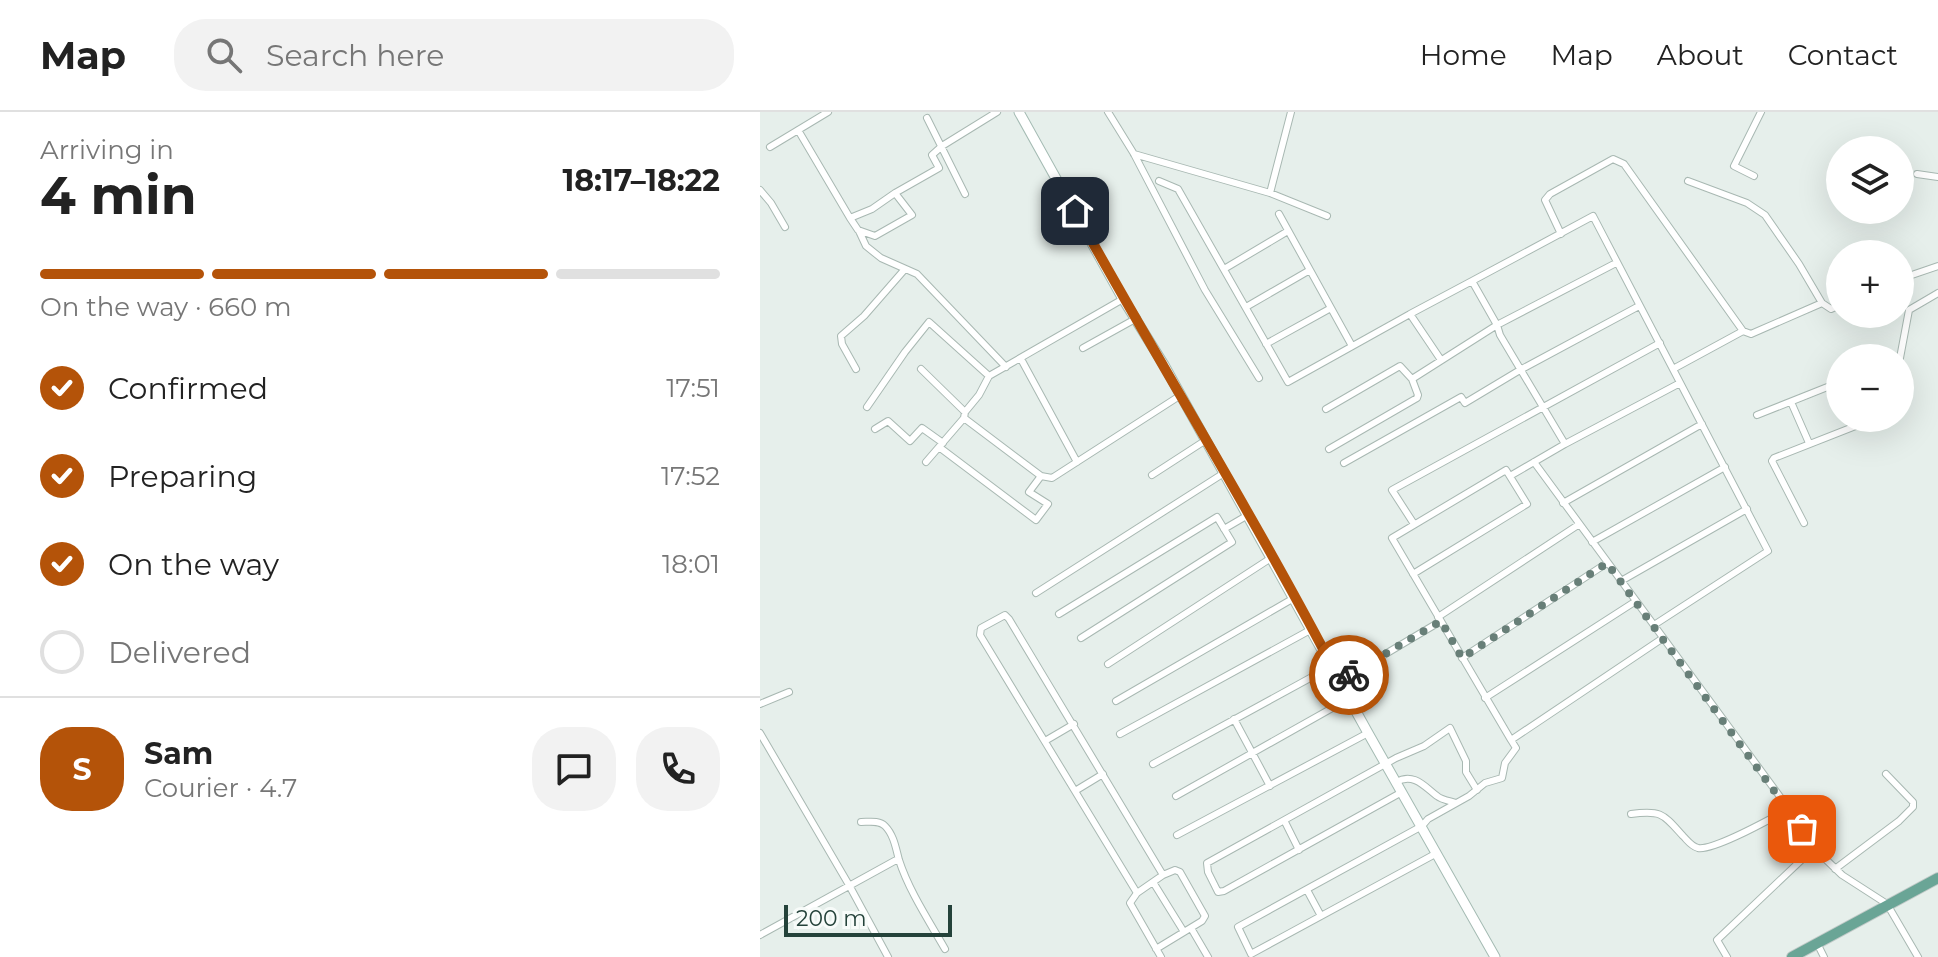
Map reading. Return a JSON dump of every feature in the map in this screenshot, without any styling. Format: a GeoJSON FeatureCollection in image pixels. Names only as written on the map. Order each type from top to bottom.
{"type":"FeatureCollection","features":[{"type":"Feature","properties":{"kind":"main road"},"geometry":{"type":"LineString","coordinates":[[1792,957],[1937,879]]}},
{"type":"Feature","properties":{"kind":"street"},"geometry":{"type":"LineString","coordinates":[[770,147],[828,112]]}},
{"type":"Feature","properties":{"kind":"street"},"geometry":{"type":"LineString","coordinates":[[850,218],[872,209],[939,168],[932,155],[997,112]]}},
{"type":"Feature","properties":{"kind":"street"},"geometry":{"type":"LineString","coordinates":[[1019,112],[1495,957]]}},
{"type":"Feature","properties":{"kind":"street"},"geometry":{"type":"LineString","coordinates":[[1108,112],[1134,154],[1205,290],[1259,378]]}},
{"type":"Feature","properties":{"kind":"street"},"geometry":{"type":"LineString","coordinates":[[1270,193],[1291,112]]}},
{"type":"Feature","properties":{"kind":"street"},"geometry":{"type":"LineString","coordinates":[[1754,176],[1734,166],[1761,112]]}},
{"type":"Feature","properties":{"kind":"street"},"geometry":{"type":"LineString","coordinates":[[927,118],[965,194]]}},
{"type":"Feature","properties":{"kind":"street"},"geometry":{"type":"LineString","coordinates":[[798,130],[866,246],[881,258],[917,274],[1006,367]]}},
{"type":"Feature","properties":{"kind":"street"},"geometry":{"type":"LineString","coordinates":[[1134,154],[1270,193],[1327,216]]}},
{"type":"Feature","properties":{"kind":"street"},"geometry":{"type":"LineString","coordinates":[[1561,234],[1545,200],[1550,194],[1613,159],[1624,164],[1743,331],[1751,334],[1822,303]]}},
{"type":"Feature","properties":{"kind":"street"},"geometry":{"type":"LineString","coordinates":[[1917,174],[1938,177]]}},
{"type":"Feature","properties":{"kind":"street"},"geometry":{"type":"LineString","coordinates":[[1159,181],[1178,189],[1288,382],[1593,216],[1768,551],[1654,625]]}},
{"type":"Feature","properties":{"kind":"street"},"geometry":{"type":"LineString","coordinates":[[1688,181],[1747,203],[1765,215],[1826,306]]}},
{"type":"Feature","properties":{"kind":"street"},"geometry":{"type":"LineString","coordinates":[[760,190],[785,227]]}},
{"type":"Feature","properties":{"kind":"street"},"geometry":{"type":"LineString","coordinates":[[858,230],[875,236],[912,215],[895,193]]}},
{"type":"Feature","properties":{"kind":"street"},"geometry":{"type":"LineString","coordinates":[[760,206],[767,201]]}},
{"type":"Feature","properties":{"kind":"street"},"geometry":{"type":"LineString","coordinates":[[1279,214],[1352,346]]}},
{"type":"Feature","properties":{"kind":"street"},"geometry":{"type":"LineString","coordinates":[[1224,269],[1288,231]]}},
{"type":"Feature","properties":{"kind":"street"},"geometry":{"type":"LineString","coordinates":[[1412,379],[1497,325],[1616,263]]}},
{"type":"Feature","properties":{"kind":"street"},"geometry":{"type":"LineString","coordinates":[[1914,274],[1938,266]]}},
{"type":"Feature","properties":{"kind":"street"},"geometry":{"type":"LineString","coordinates":[[856,369],[842,344],[841,336],[864,316],[905,269]]}},
{"type":"Feature","properties":{"kind":"street"},"geometry":{"type":"LineString","coordinates":[[1246,307],[1310,270]]}},
{"type":"Feature","properties":{"kind":"street"},"geometry":{"type":"LineString","coordinates":[[1472,281],[1500,335],[1565,444]]}},
{"type":"Feature","properties":{"kind":"street"},"geometry":{"type":"LineString","coordinates":[[1903,344],[1909,310],[1938,293]]}},
{"type":"Feature","properties":{"kind":"street"},"geometry":{"type":"LineString","coordinates":[[926,462],[979,395],[989,376],[1123,299]]}},
{"type":"Feature","properties":{"kind":"street"},"geometry":{"type":"LineString","coordinates":[[1344,463],[1461,397],[1465,403],[1639,306]]}},
{"type":"Feature","properties":{"kind":"street"},"geometry":{"type":"LineString","coordinates":[[1266,344],[1331,308]]}},
{"type":"Feature","properties":{"kind":"street"},"geometry":{"type":"LineString","coordinates":[[1410,314],[1441,360]]}},
{"type":"Feature","properties":{"kind":"street"},"geometry":{"type":"LineString","coordinates":[[1083,348],[1137,318]]}},
{"type":"Feature","properties":{"kind":"street"},"geometry":{"type":"LineString","coordinates":[[867,407],[929,322],[989,376]]}},
{"type":"Feature","properties":{"kind":"street"},"geometry":{"type":"LineString","coordinates":[[1673,369],[1743,331]]}},
{"type":"Feature","properties":{"kind":"street"},"geometry":{"type":"LineString","coordinates":[[1414,524],[1392,490],[1660,343]]}},
{"type":"Feature","properties":{"kind":"street"},"geometry":{"type":"LineString","coordinates":[[1021,359],[1077,462]]}},
{"type":"Feature","properties":{"kind":"street"},"geometry":{"type":"LineString","coordinates":[[1326,409],[1400,366],[1412,379],[1418,395],[1329,449]]}},
{"type":"Feature","properties":{"kind":"street"},"geometry":{"type":"LineString","coordinates":[[921,369],[964,415],[1041,476],[1052,478],[1181,395]]}},
{"type":"Feature","properties":{"kind":"street"},"geometry":{"type":"LineString","coordinates":[[1510,476],[1680,383]]}},
{"type":"Feature","properties":{"kind":"street"},"geometry":{"type":"LineString","coordinates":[[1757,415],[1826,388]]}},
{"type":"Feature","properties":{"kind":"street"},"geometry":{"type":"LineString","coordinates":[[1791,402],[1809,443]]}},
{"type":"Feature","properties":{"kind":"street"},"geometry":{"type":"LineString","coordinates":[[875,429],[888,421],[910,441],[922,428],[1036,520],[1048,504],[1029,492],[1041,476]]}},
{"type":"Feature","properties":{"kind":"street"},"geometry":{"type":"LineString","coordinates":[[1563,503],[1702,424]]}},
{"type":"Feature","properties":{"kind":"street"},"geometry":{"type":"LineString","coordinates":[[1804,523],[1772,461],[1838,432]]}},
{"type":"Feature","properties":{"kind":"street"},"geometry":{"type":"LineString","coordinates":[[1152,475],[1206,440]]}},
{"type":"Feature","properties":{"kind":"street"},"geometry":{"type":"LineString","coordinates":[[1534,462],[1789,809],[1814,848],[1835,869],[1887,904],[1918,957]]}},
{"type":"Feature","properties":{"kind":"street"},"geometry":{"type":"LineString","coordinates":[[1592,542],[1725,467]]}},
{"type":"Feature","properties":{"kind":"street"},"geometry":{"type":"LineString","coordinates":[[1413,574],[1527,504],[1506,470],[1392,538],[1485,698],[1516,748],[1505,763],[1502,778],[1485,783],[1422,826],[1238,927],[1251,954],[1437,853]]}},
{"type":"Feature","properties":{"kind":"street"},"geometry":{"type":"LineString","coordinates":[[1036,593],[1224,473]]}},
{"type":"Feature","properties":{"kind":"street"},"geometry":{"type":"LineString","coordinates":[[1621,581],[1747,509]]}},
{"type":"Feature","properties":{"kind":"street"},"geometry":{"type":"LineString","coordinates":[[1224,529],[1248,515]]}},
{"type":"Feature","properties":{"kind":"street"},"geometry":{"type":"LineString","coordinates":[[1059,614],[1217,517],[1232,542],[1081,638]]}},
{"type":"Feature","properties":{"kind":"street"},"geometry":{"type":"LineString","coordinates":[[1340,681],[1440,619],[1578,525]]}},
{"type":"Feature","properties":{"kind":"street"},"geometry":{"type":"LineString","coordinates":[[1108,664],[1271,558]]}},
{"type":"Feature","properties":{"kind":"street"},"geometry":{"type":"LineString","coordinates":[[1462,658],[1607,563]]}},
{"type":"Feature","properties":{"kind":"street"},"geometry":{"type":"LineString","coordinates":[[1116,701],[1294,598]]}},
{"type":"Feature","properties":{"kind":"street"},"geometry":{"type":"LineString","coordinates":[[1485,698],[1636,601]]}},
{"type":"Feature","properties":{"kind":"street"},"geometry":{"type":"LineString","coordinates":[[1137,893],[980,635],[981,628],[999,616],[1005,615],[1009,619],[1163,875]]}},
{"type":"Feature","properties":{"kind":"street"},"geometry":{"type":"LineString","coordinates":[[1120,734],[1312,629]]}},
{"type":"Feature","properties":{"kind":"street"},"geometry":{"type":"LineString","coordinates":[[1511,740],[1663,638]]}},
{"type":"Feature","properties":{"kind":"street"},"geometry":{"type":"LineString","coordinates":[[1153,764],[1332,666]]}},
{"type":"Feature","properties":{"kind":"street"},"geometry":{"type":"LineString","coordinates":[[760,704],[789,692]]}},
{"type":"Feature","properties":{"kind":"street"},"geometry":{"type":"LineString","coordinates":[[1176,796],[1350,698]]}},
{"type":"Feature","properties":{"kind":"street"},"geometry":{"type":"LineString","coordinates":[[1234,719],[1270,786]]}},
{"type":"Feature","properties":{"kind":"street"},"geometry":{"type":"LineString","coordinates":[[1045,741],[1074,724]]}},
{"type":"Feature","properties":{"kind":"street"},"geometry":{"type":"LineString","coordinates":[[1402,792],[1221,892],[1218,892],[1206,867],[1207,863],[1424,746],[1450,728],[1466,761],[1466,772],[1477,790]]}},
{"type":"Feature","properties":{"kind":"street"},"geometry":{"type":"LineString","coordinates":[[760,733],[888,957]]}},
{"type":"Feature","properties":{"kind":"street"},"geometry":{"type":"LineString","coordinates":[[1177,835],[1368,733]]}},
{"type":"Feature","properties":{"kind":"street"},"geometry":{"type":"LineString","coordinates":[[1075,791],[1103,774]]}},
{"type":"Feature","properties":{"kind":"street"},"geometry":{"type":"LineString","coordinates":[[1835,869],[1913,807],[1913,802],[1886,774]]}},
{"type":"Feature","properties":{"kind":"street"},"geometry":{"type":"LineString","coordinates":[[1396,782],[1402,778],[1424,783],[1438,797],[1456,803]]}},
{"type":"Feature","properties":{"kind":"street"},"geometry":{"type":"LineString","coordinates":[[1631,814],[1653,811],[1663,814],[1692,846],[1701,849],[1724,842],[1789,809]]}},
{"type":"Feature","properties":{"kind":"street"},"geometry":{"type":"LineString","coordinates":[[861,822],[877,821],[885,826],[897,849],[898,859],[945,949]]}},
{"type":"Feature","properties":{"kind":"street"},"geometry":{"type":"LineString","coordinates":[[1285,822],[1299,850]]}},
{"type":"Feature","properties":{"kind":"street"},"geometry":{"type":"LineString","coordinates":[[1727,957],[1717,940],[1814,848]]}},
{"type":"Feature","properties":{"kind":"street"},"geometry":{"type":"LineString","coordinates":[[760,935],[898,859]]}},
{"type":"Feature","properties":{"kind":"street"},"geometry":{"type":"LineString","coordinates":[[1156,949],[1202,921],[1204,914],[1180,872],[1175,870],[1137,893],[1130,903],[1156,949],[1161,957]]}},
{"type":"Feature","properties":{"kind":"street"},"geometry":{"type":"LineString","coordinates":[[1153,882],[1208,957]]}},
{"type":"Feature","properties":{"kind":"street"},"geometry":{"type":"LineString","coordinates":[[1307,890],[1321,916]]}},
{"type":"Feature","properties":{"kind":"street"},"geometry":{"type":"LineString","coordinates":[[1817,943],[1824,957]]}},
{"type":"Feature","properties":{"kind":"way so far"},"geometry":{"type":"LineString","coordinates":[[1349,675],[1441,621],[1462,658],[1607,563],[1802,829]]}},
{"type":"Feature","properties":{"kind":"route"},"geometry":{"type":"LineString","coordinates":[[1075,211],[1340,681],[1349,675]]}}]}
